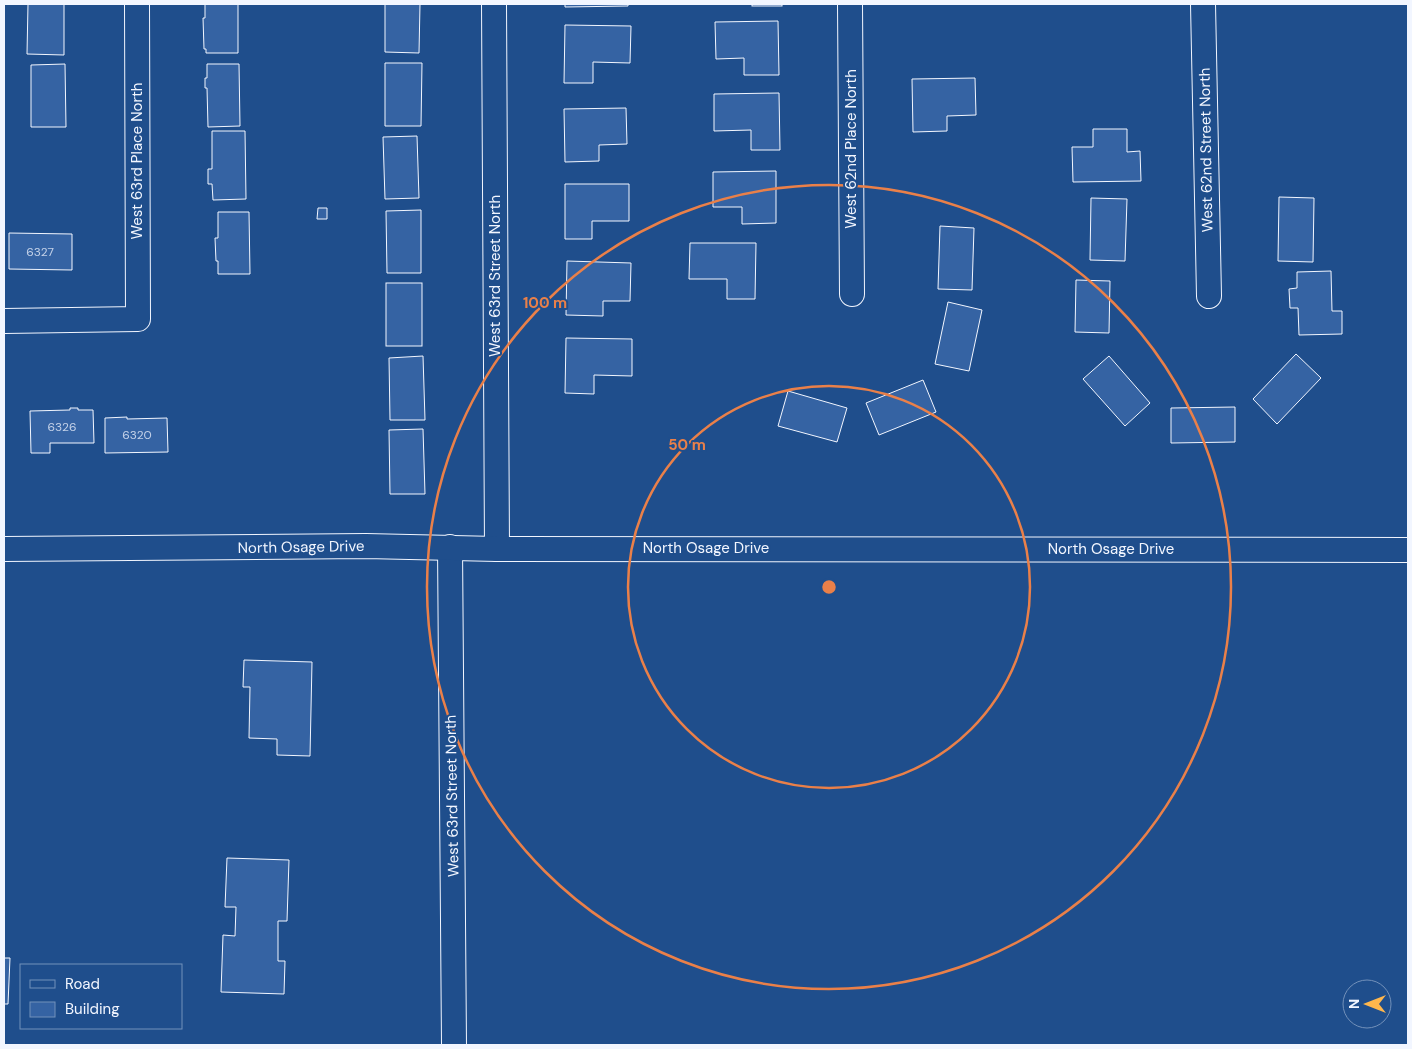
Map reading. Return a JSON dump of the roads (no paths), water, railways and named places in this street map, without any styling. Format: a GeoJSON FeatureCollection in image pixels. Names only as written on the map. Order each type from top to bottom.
{"type":"FeatureCollection","features":[{"type":"Feature","properties":{"kind":"street","name":"West 63rd Place North"},"geometry":{"type":"LineString","coordinates":[[4,321],[138,319],[137,4]]}},
{"type":"Feature","properties":{"kind":"street","name":"West 63rd Street North"},"geometry":{"type":"LineString","coordinates":[[494,4],[497,548]]}},
{"type":"Feature","properties":{"kind":"street","name":"West 62nd Place North"},"geometry":{"type":"LineString","coordinates":[[850,4],[852,294]]}},
{"type":"Feature","properties":{"kind":"street","name":"West 62nd Street North"},"geometry":{"type":"LineString","coordinates":[[1203,4],[1209,296]]}},
{"type":"Feature","properties":{"kind":"street","name":"North Osage Drive"},"geometry":{"type":"LineString","coordinates":[[4,549],[366,546],[1408,550]]}},
{"type":"Feature","properties":{"kind":"street","name":"West 63rd Street North"},"geometry":{"type":"LineString","coordinates":[[450,547],[454,1045]]}}]}
